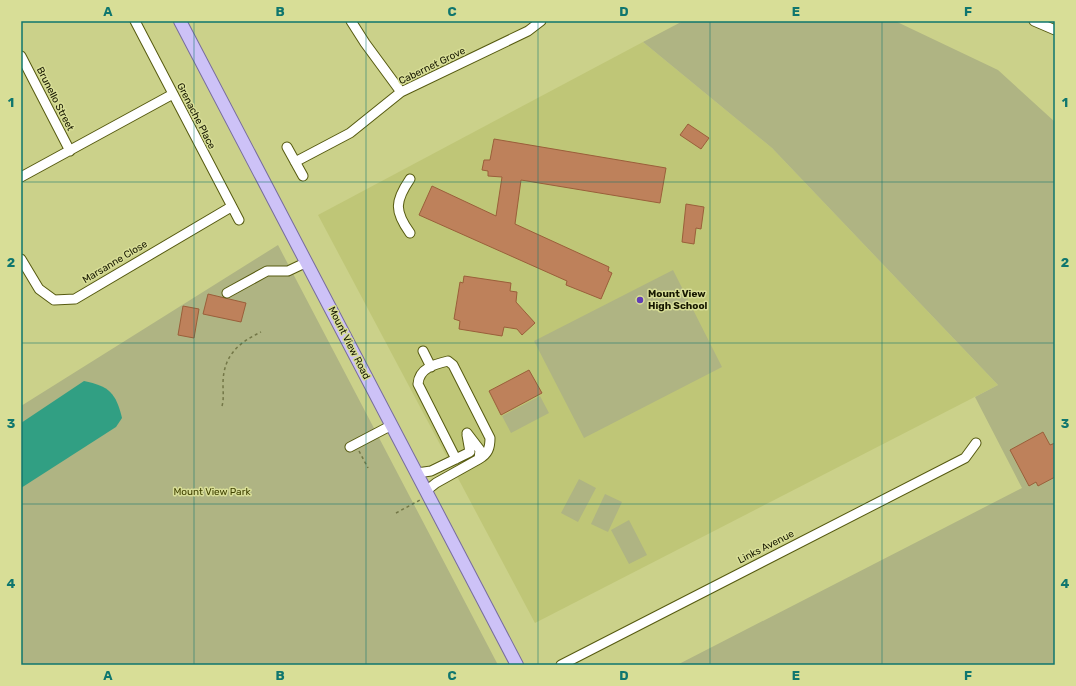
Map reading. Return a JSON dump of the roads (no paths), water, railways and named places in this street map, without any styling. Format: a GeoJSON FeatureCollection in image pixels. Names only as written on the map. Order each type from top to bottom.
{"type":"FeatureCollection","features":[{"type":"Feature","properties":{"kind":"main road","name":"Mount View Road"},"geometry":{"type":"LineString","coordinates":[[180,21],[517,665]]}},
{"type":"Feature","properties":{"kind":"street","name":"Grenache Place"},"geometry":{"type":"LineString","coordinates":[[135,21],[239,220]]}},
{"type":"Feature","properties":{"kind":"street"},"geometry":{"type":"LineString","coordinates":[[351,21],[364,43],[401,92]]}},
{"type":"Feature","properties":{"kind":"street","name":"Cabernet Grove"},"geometry":{"type":"LineString","coordinates":[[295,162],[350,133],[401,92],[528,31],[541,21]]}},
{"type":"Feature","properties":{"kind":"street"},"geometry":{"type":"LineString","coordinates":[[1034,21],[1055,30]]}},
{"type":"Feature","properties":{"kind":"street","name":"Brunello Street"},"geometry":{"type":"LineString","coordinates":[[21,56],[70,151]]}},
{"type":"Feature","properties":{"kind":"street"},"geometry":{"type":"LineString","coordinates":[[21,177],[173,94]]}},
{"type":"Feature","properties":{"kind":"street"},"geometry":{"type":"LineString","coordinates":[[287,147],[303,176]]}},
{"type":"Feature","properties":{"kind":"street"},"geometry":{"type":"LineString","coordinates":[[410,179],[401,192],[398,212],[401,221],[410,233]]}},
{"type":"Feature","properties":{"kind":"street","name":"Marsanne Close"},"geometry":{"type":"LineString","coordinates":[[21,259],[39,289],[54,300],[75,299],[231,207]]}},
{"type":"Feature","properties":{"kind":"street"},"geometry":{"type":"LineString","coordinates":[[227,293],[267,271],[288,271],[307,262]]}},
{"type":"Feature","properties":{"kind":"street"},"geometry":{"type":"LineString","coordinates":[[423,351],[431,367]]}},
{"type":"Feature","properties":{"kind":"street"},"geometry":{"type":"LineString","coordinates":[[428,493],[436,483],[479,459],[490,447],[490,438],[453,365],[448,361],[422,371],[418,378],[418,384],[456,459]]}},
{"type":"Feature","properties":{"kind":"street"},"geometry":{"type":"LineString","coordinates":[[353,446],[392,425]]}},
{"type":"Feature","properties":{"kind":"street"},"geometry":{"type":"LineString","coordinates":[[417,473],[431,471],[470,452],[467,433],[480,450],[479,459]]}},
{"type":"Feature","properties":{"kind":"street","name":"Links Avenue"},"geometry":{"type":"LineString","coordinates":[[562,665],[965,458],[976,443]]}},
{"type":"Feature","properties":{"kind":"water"},"geometry":{"type":"Polygon","coordinates":[[[84,381],[100,385],[110,392],[117,402],[122,418],[116,427],[21,488],[21,423],[84,381]]]}},
{"type":"Feature","properties":{"kind":"place","name":"Mount View High School"},"geometry":{"type":"Point","coordinates":[640,300]}},
{"type":"Feature","properties":{"kind":"park label","name":"Mount View Park"},"geometry":{"type":"Point","coordinates":[212,492]}}]}
